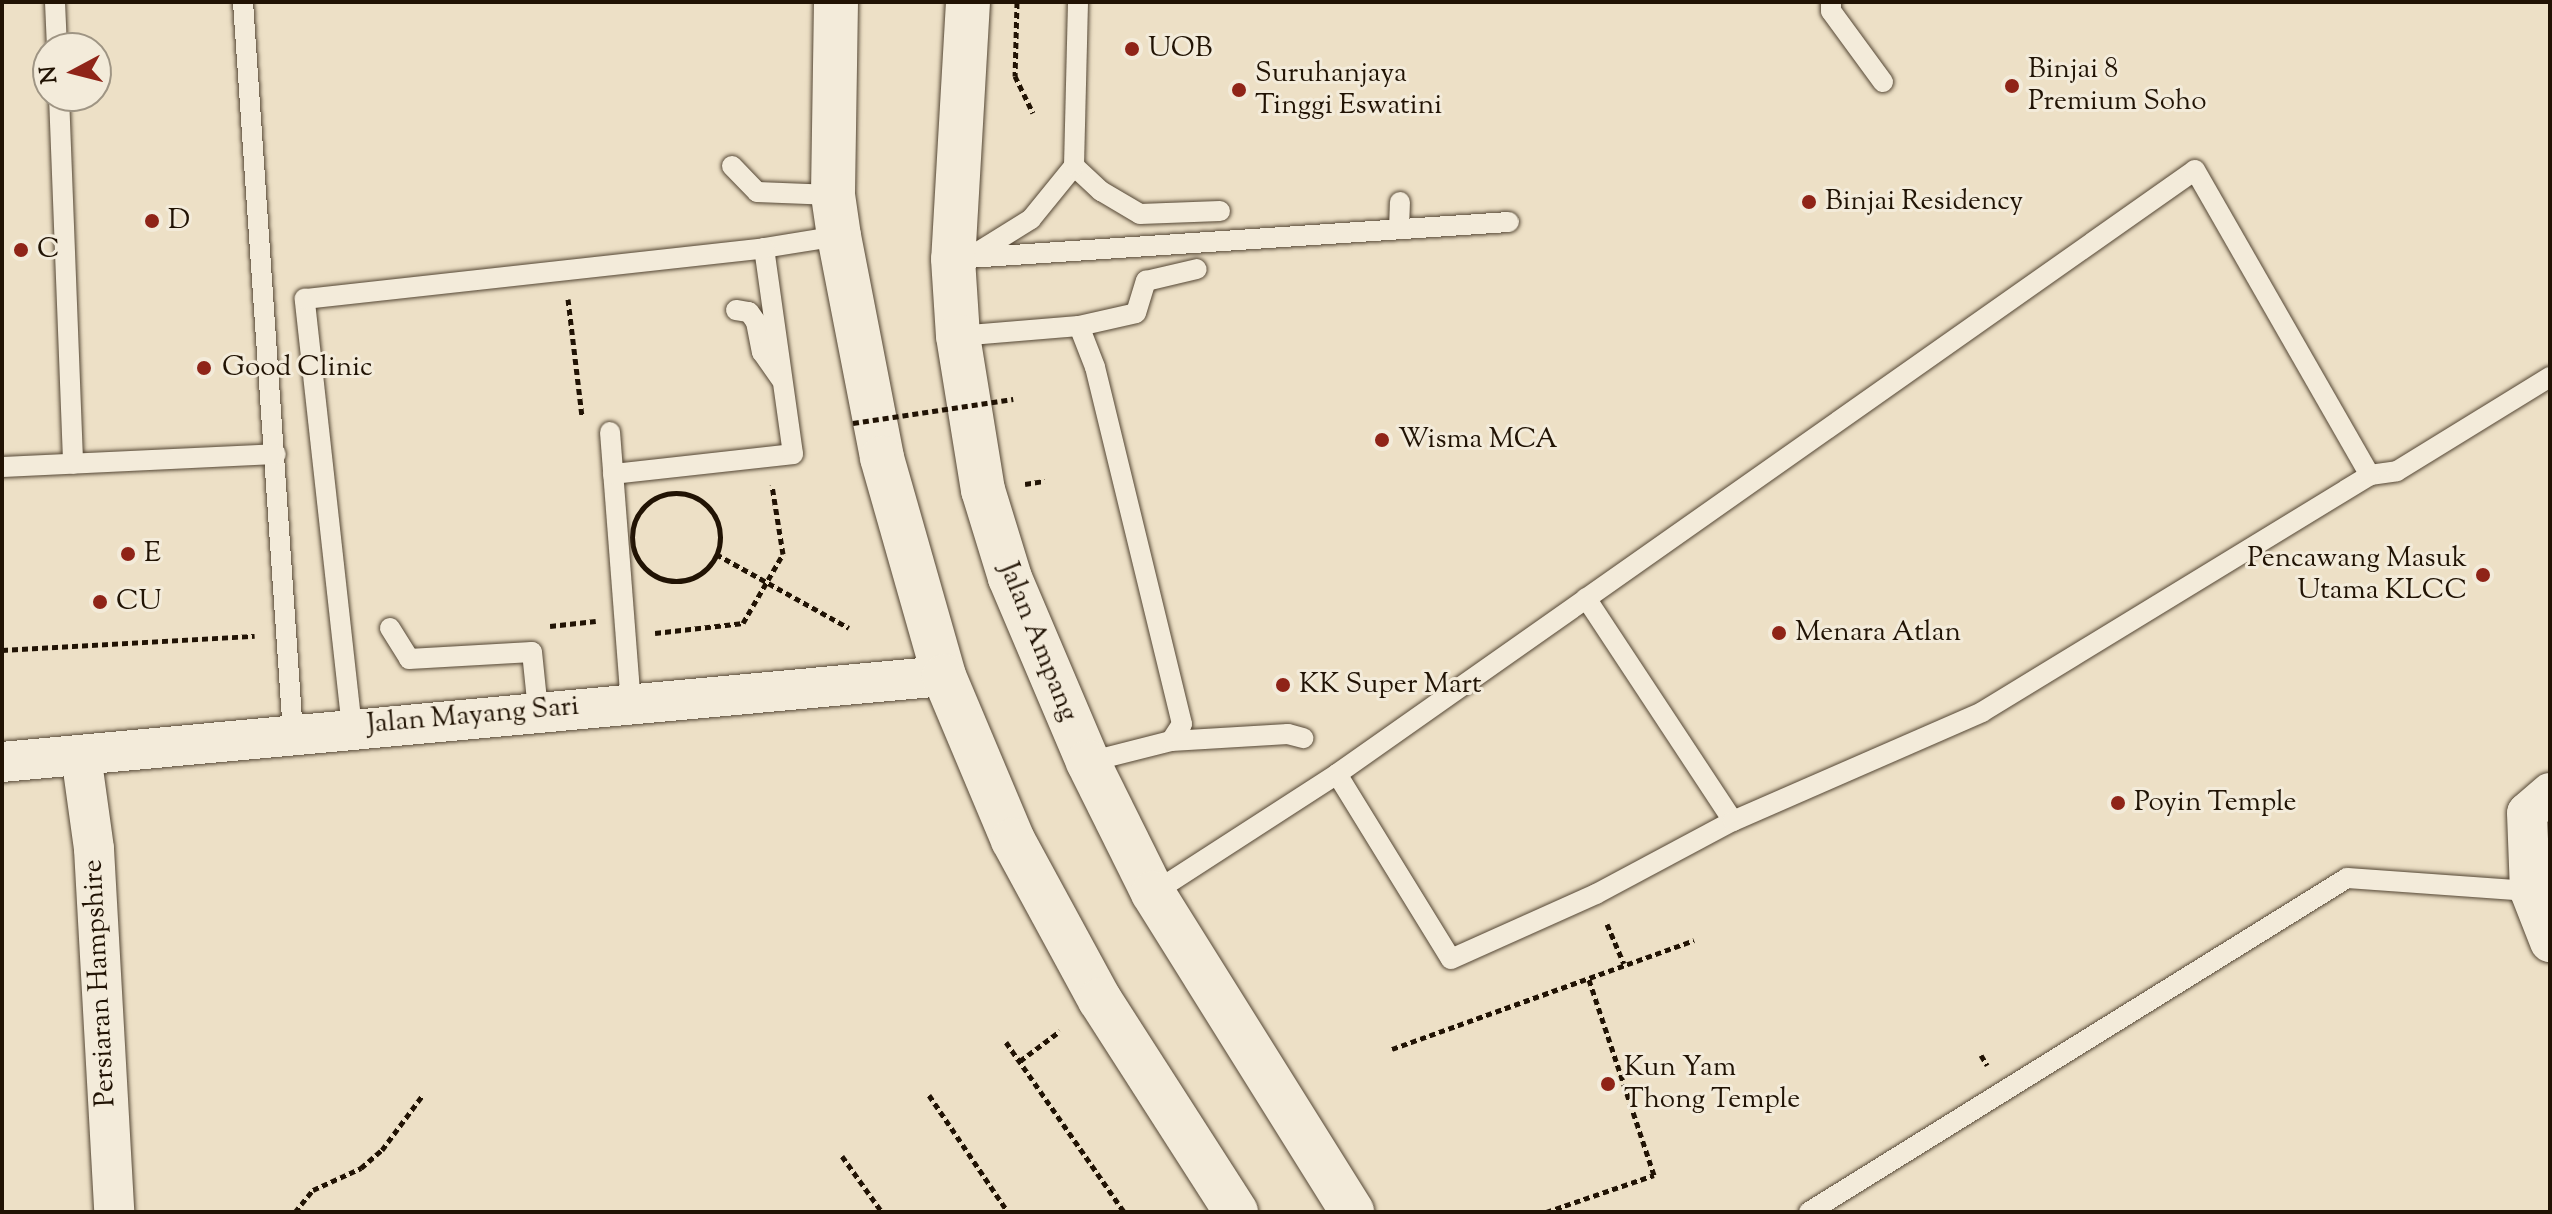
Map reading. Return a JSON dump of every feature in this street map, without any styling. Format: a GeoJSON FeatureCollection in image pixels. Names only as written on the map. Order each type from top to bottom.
{"type":"FeatureCollection","features":[{"type":"Feature","properties":{"kind":"main road"},"geometry":{"type":"LineString","coordinates":[[836,2],[836,215],[882,458],[944,676],[1013,840],[1092,986],[1236,1212]]}},
{"type":"Feature","properties":{"kind":"main road","name":"Jalan Ampang"},"geometry":{"type":"LineString","coordinates":[[968,2],[958,336],[983,490],[1010,578],[1088,762],[1153,893],[1352,1212]]}},
{"type":"Feature","properties":{"kind":"street","name":"Jalan Mayang Sari"},"geometry":{"type":"LineString","coordinates":[[2,762],[538,710],[944,676]]}},
{"type":"Feature","properties":{"kind":"street","name":"Persiaran Hampshire"},"geometry":{"type":"LineString","coordinates":[[81,755],[94,849],[114,1212]]}},
{"type":"Feature","properties":{"kind":"street"},"geometry":{"type":"LineString","coordinates":[[2549,798],[2527,813],[2530,891],[2550,942]]}},
{"type":"Feature","properties":{"kind":"lane"},"geometry":{"type":"LineString","coordinates":[[55,2],[56,32]]}},
{"type":"Feature","properties":{"kind":"lane"},"geometry":{"type":"LineString","coordinates":[[243,2],[293,734]]}},
{"type":"Feature","properties":{"kind":"lane"},"geometry":{"type":"LineString","coordinates":[[960,259],[1031,219],[1074,166],[1078,2]]}},
{"type":"Feature","properties":{"kind":"lane"},"geometry":{"type":"LineString","coordinates":[[1831,2],[1831,11],[1883,82]]}},
{"type":"Feature","properties":{"kind":"lane"},"geometry":{"type":"LineString","coordinates":[[60,112],[73,464]]}},
{"type":"Feature","properties":{"kind":"lane"},"geometry":{"type":"LineString","coordinates":[[732,166],[757,192],[836,215]]}},
{"type":"Feature","properties":{"kind":"lane"},"geometry":{"type":"LineString","coordinates":[[1074,166],[1101,191],[1140,214],[1220,211]]}},
{"type":"Feature","properties":{"kind":"lane"},"geometry":{"type":"LineString","coordinates":[[1153,893],[1337,774],[2195,170],[2370,475]]}},
{"type":"Feature","properties":{"kind":"lane"},"geometry":{"type":"LineString","coordinates":[[1399,229],[1400,202]]}},
{"type":"Feature","properties":{"kind":"lane"},"geometry":{"type":"LineString","coordinates":[[352,728],[305,299],[593,278],[764,248],[836,215]]}},
{"type":"Feature","properties":{"kind":"lane"},"geometry":{"type":"LineString","coordinates":[[960,259],[1509,222]]}},
{"type":"Feature","properties":{"kind":"lane"},"geometry":{"type":"LineString","coordinates":[[613,474],[793,454],[764,248]]}},
{"type":"Feature","properties":{"kind":"lane"},"geometry":{"type":"LineString","coordinates":[[958,336],[1079,326],[1136,313],[1146,281],[1197,269]]}},
{"type":"Feature","properties":{"kind":"lane"},"geometry":{"type":"LineString","coordinates":[[736,310],[749,312],[756,322],[762,352],[783,382]]}},
{"type":"Feature","properties":{"kind":"lane"},"geometry":{"type":"LineString","coordinates":[[1079,326],[1095,367],[1182,724],[1171,741]]}},
{"type":"Feature","properties":{"kind":"lane"},"geometry":{"type":"LineString","coordinates":[[1337,774],[1451,959],[1596,894],[1733,821],[1982,712],[2370,475],[2397,471],[2550,377]]}},
{"type":"Feature","properties":{"kind":"lane"},"geometry":{"type":"LineString","coordinates":[[610,432],[631,702]]}},
{"type":"Feature","properties":{"kind":"lane"},"geometry":{"type":"LineString","coordinates":[[2,467],[276,454]]}},
{"type":"Feature","properties":{"kind":"lane"},"geometry":{"type":"LineString","coordinates":[[1586,598],[1733,821]]}},
{"type":"Feature","properties":{"kind":"lane"},"geometry":{"type":"LineString","coordinates":[[390,628],[409,659],[532,652],[538,710]]}},
{"type":"Feature","properties":{"kind":"lane"},"geometry":{"type":"LineString","coordinates":[[1088,762],[1171,741],[1288,734],[1303,738]]}},
{"type":"Feature","properties":{"kind":"lane"},"geometry":{"type":"LineString","coordinates":[[1809,1212],[2347,878],[2530,891]]}},
{"type":"Feature","properties":{"kind":"path"},"geometry":{"type":"LineString","coordinates":[[1017,2],[1015,76],[1033,113]]}},
{"type":"Feature","properties":{"kind":"path"},"geometry":{"type":"LineString","coordinates":[[566,288],[583,430]]}},
{"type":"Feature","properties":{"kind":"path"},"geometry":{"type":"LineString","coordinates":[[853,423],[1013,399]]}},
{"type":"Feature","properties":{"kind":"path"},"geometry":{"type":"LineString","coordinates":[[532,652],[530,628],[743,623],[783,554],[767,457]]}},
{"type":"Feature","properties":{"kind":"path"},"geometry":{"type":"LineString","coordinates":[[1022,485],[1045,481]]}},
{"type":"Feature","properties":{"kind":"path"},"geometry":{"type":"LineString","coordinates":[[690,495],[716,519],[716,554],[693,578],[661,579],[636,558],[633,525],[655,498],[690,495]]}},
{"type":"Feature","properties":{"kind":"path"},"geometry":{"type":"LineString","coordinates":[[716,554],[849,628]]}},
{"type":"Feature","properties":{"kind":"path"},"geometry":{"type":"LineString","coordinates":[[2,650],[288,634]]}},
{"type":"Feature","properties":{"kind":"path"},"geometry":{"type":"LineString","coordinates":[[1596,894],[1624,964]]}},
{"type":"Feature","properties":{"kind":"path"},"geometry":{"type":"LineString","coordinates":[[1392,1049],[1694,940]]}},
{"type":"Feature","properties":{"kind":"path"},"geometry":{"type":"LineString","coordinates":[[1546,1212],[1654,1175],[1588,977]]}},
{"type":"Feature","properties":{"kind":"path"},"geometry":{"type":"LineString","coordinates":[[1019,1061],[1060,1031]]}},
{"type":"Feature","properties":{"kind":"path"},"geometry":{"type":"LineString","coordinates":[[1006,1042],[1124,1212]]}},
{"type":"Feature","properties":{"kind":"path"},"geometry":{"type":"LineString","coordinates":[[929,1095],[1008,1212]]}},
{"type":"Feature","properties":{"kind":"path"},"geometry":{"type":"LineString","coordinates":[[295,1212],[313,1190],[361,1168],[382,1150],[422,1096]]}},
{"type":"Feature","properties":{"kind":"path"},"geometry":{"type":"LineString","coordinates":[[842,1156],[882,1212]]}},
{"type":"Feature","properties":{"kind":"place","name":"UOB"},"geometry":{"type":"Point","coordinates":[1132,49]}},
{"type":"Feature","properties":{"kind":"place","name":"Binjai 8 Premium Soho"},"geometry":{"type":"Point","coordinates":[2012,86]}},
{"type":"Feature","properties":{"kind":"place","name":"Suruhanjaya Tinggi Eswatini"},"geometry":{"type":"Point","coordinates":[1239,90]}},
{"type":"Feature","properties":{"kind":"place","name":"Binjai Residency"},"geometry":{"type":"Point","coordinates":[1809,202]}},
{"type":"Feature","properties":{"kind":"place","name":"D"},"geometry":{"type":"Point","coordinates":[152,221]}},
{"type":"Feature","properties":{"kind":"place","name":"C"},"geometry":{"type":"Point","coordinates":[21,250]}},
{"type":"Feature","properties":{"kind":"place","name":"Good Clinic"},"geometry":{"type":"Point","coordinates":[204,368]}},
{"type":"Feature","properties":{"kind":"place","name":"Wisma MCA"},"geometry":{"type":"Point","coordinates":[1382,440]}},
{"type":"Feature","properties":{"kind":"place","name":"E"},"geometry":{"type":"Point","coordinates":[128,554]}},
{"type":"Feature","properties":{"kind":"place","name":"Pencawang Masuk Utama KLCC"},"geometry":{"type":"Point","coordinates":[2483,575]}},
{"type":"Feature","properties":{"kind":"place","name":"CU"},"geometry":{"type":"Point","coordinates":[100,602]}},
{"type":"Feature","properties":{"kind":"place","name":"Menara Atlan"},"geometry":{"type":"Point","coordinates":[1779,633]}},
{"type":"Feature","properties":{"kind":"place","name":"KK Super Mart"},"geometry":{"type":"Point","coordinates":[1283,685]}},
{"type":"Feature","properties":{"kind":"place","name":"Poyin Temple"},"geometry":{"type":"Point","coordinates":[2118,803]}},
{"type":"Feature","properties":{"kind":"place","name":"Kun Yam Thong Temple"},"geometry":{"type":"Point","coordinates":[1608,1084]}}]}
